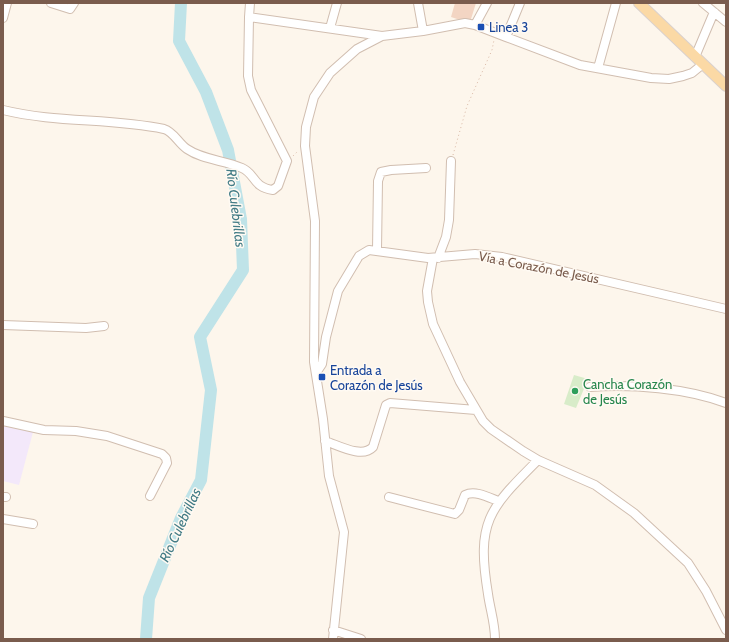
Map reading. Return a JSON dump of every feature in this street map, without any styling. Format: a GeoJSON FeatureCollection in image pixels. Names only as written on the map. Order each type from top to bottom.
{"type":"FeatureCollection","features":[{"type":"Feature","properties":{"kind":"main road"},"geometry":{"type":"LineString","coordinates":[[639,3],[726,86]]}},
{"type":"Feature","properties":{"kind":"street"},"geometry":{"type":"LineString","coordinates":[[3,18],[7,3]]}},
{"type":"Feature","properties":{"kind":"street"},"geometry":{"type":"LineString","coordinates":[[51,3],[70,8],[74,3]]}},
{"type":"Feature","properties":{"kind":"street"},"geometry":{"type":"LineString","coordinates":[[3,110],[46,118],[164,129],[169,131],[187,149],[219,162],[246,170],[263,189],[273,190],[278,186],[287,161],[251,90],[248,76],[250,3]]}},
{"type":"Feature","properties":{"kind":"street"},"geometry":{"type":"LineString","coordinates":[[330,28],[338,3]]}},
{"type":"Feature","properties":{"kind":"street"},"geometry":{"type":"LineString","coordinates":[[418,3],[423,31]]}},
{"type":"Feature","properties":{"kind":"street"},"geometry":{"type":"LineString","coordinates":[[475,25],[487,3]]}},
{"type":"Feature","properties":{"kind":"street"},"geometry":{"type":"LineString","coordinates":[[506,36],[520,3]]}},
{"type":"Feature","properties":{"kind":"street"},"geometry":{"type":"LineString","coordinates":[[598,68],[616,3]]}},
{"type":"Feature","properties":{"kind":"street"},"geometry":{"type":"LineString","coordinates":[[703,3],[726,22]]}},
{"type":"Feature","properties":{"kind":"street"},"geometry":{"type":"LineString","coordinates":[[249,16],[382,36],[423,31],[465,23],[506,36],[580,65],[651,78],[669,79],[692,73],[699,61],[714,12]]}},
{"type":"Feature","properties":{"kind":"street"},"geometry":{"type":"LineString","coordinates":[[361,639],[333,635],[344,532],[329,476],[316,373],[313,325],[315,221],[305,146],[306,127],[314,97],[330,73],[357,50],[382,36]]}},
{"type":"Feature","properties":{"kind":"street"},"geometry":{"type":"LineString","coordinates":[[451,161],[446,237],[436,258],[428,291],[428,302],[433,324],[460,382],[476,410],[491,429],[538,460],[595,485],[634,513],[688,563],[706,591],[726,630]]}},
{"type":"Feature","properties":{"kind":"street"},"geometry":{"type":"LineString","coordinates":[[377,250],[378,181],[381,172],[426,168]]}},
{"type":"Feature","properties":{"kind":"street","name":"Vía a Corazón de Jesús"},"geometry":{"type":"LineString","coordinates":[[316,373],[322,364],[326,337],[338,291],[359,256],[369,250],[436,258],[456,254],[475,254],[502,257],[726,308]]}},
{"type":"Feature","properties":{"kind":"street"},"geometry":{"type":"LineString","coordinates":[[3,325],[86,328],[104,326]]}},
{"type":"Feature","properties":{"kind":"street"},"geometry":{"type":"LineString","coordinates":[[590,387],[640,387],[689,392],[726,403]]}},
{"type":"Feature","properties":{"kind":"street"},"geometry":{"type":"LineString","coordinates":[[325,441],[360,452],[370,450],[373,447],[386,405],[390,404],[476,410]]}},
{"type":"Feature","properties":{"kind":"street"},"geometry":{"type":"LineString","coordinates":[[3,421],[44,430],[91,432],[135,444],[162,454],[166,458],[167,463],[150,496]]}},
{"type":"Feature","properties":{"kind":"street"},"geometry":{"type":"LineString","coordinates":[[495,639],[493,614],[486,583],[483,551],[486,525],[498,501],[538,460]]}},
{"type":"Feature","properties":{"kind":"street"},"geometry":{"type":"LineString","coordinates":[[390,497],[455,514],[459,510],[465,495],[468,493],[475,493],[498,501]]}},
{"type":"Feature","properties":{"kind":"street"},"geometry":{"type":"LineString","coordinates":[[3,519],[33,524]]}},
{"type":"Feature","properties":{"kind":"path"},"geometry":{"type":"LineString","coordinates":[[451,161],[467,106],[492,50],[494,33]]}},
{"type":"Feature","properties":{"kind":"path"},"geometry":{"type":"LineString","coordinates":[[287,161],[305,146]]}},
{"type":"Feature","properties":{"kind":"shaded area"},"geometry":{"type":"Polygon","coordinates":[[[3,426],[33,432],[19,485],[3,481],[3,426]]]}},
{"type":"Feature","properties":{"kind":"green space","name":"Cancha Corazón de Jesús"},"geometry":{"type":"Polygon","coordinates":[[[574,375],[588,379],[576,408],[564,404],[574,375]]]}},
{"type":"Feature","properties":{"kind":"building"},"geometry":{"type":"Polygon","coordinates":[[[455,3],[476,3],[471,19],[457,19],[451,17],[455,3]]]}},
{"type":"Feature","properties":{"kind":"waterway","name":"Río Culebrillas"},"geometry":{"type":"LineString","coordinates":[[146,639],[149,598],[181,518],[201,480],[211,390],[200,337],[243,270],[241,219],[228,150],[206,92],[179,41],[181,3]]}},
{"type":"Feature","properties":{"kind":"place","name":"Linea 3"},"geometry":{"type":"Point","coordinates":[481,27]}},
{"type":"Feature","properties":{"kind":"place","name":"Entrada a Corazón de Jesús"},"geometry":{"type":"Point","coordinates":[322,377]}},
{"type":"Feature","properties":{"kind":"place","name":"Cancha Corazón de Jesús"},"geometry":{"type":"Point","coordinates":[575,391]}}]}
